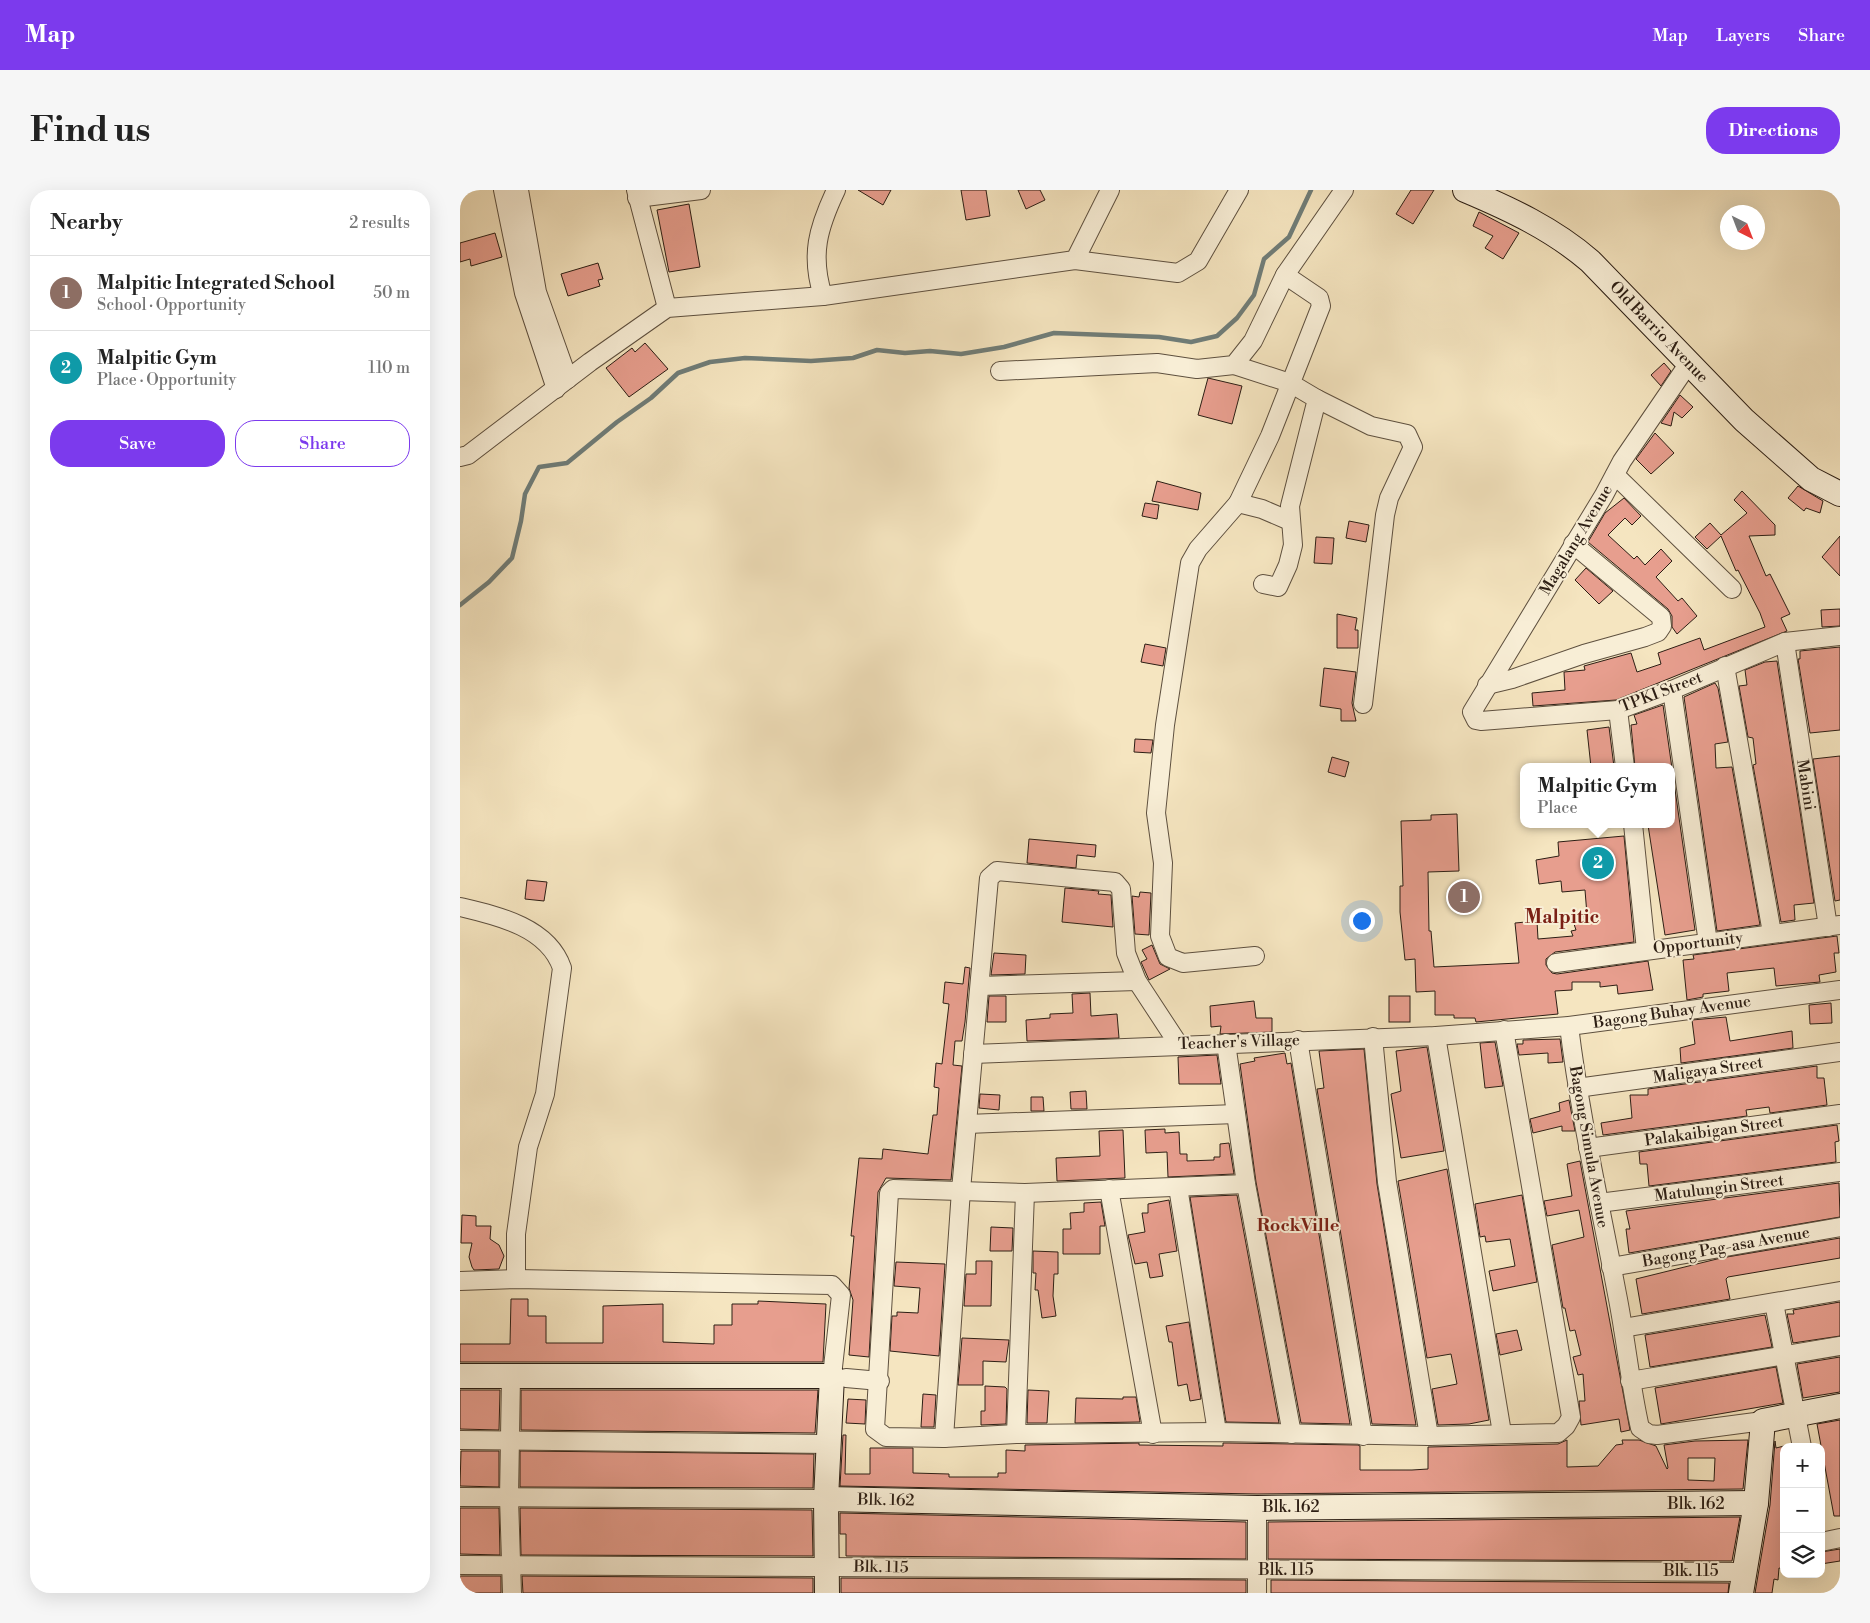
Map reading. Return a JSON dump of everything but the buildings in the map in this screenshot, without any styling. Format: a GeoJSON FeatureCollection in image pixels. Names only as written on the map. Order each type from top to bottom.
{"type":"FeatureCollection","features":[{"type":"Feature","properties":{"kind":"street"},"geometry":{"type":"LineString","coordinates":[[504,190],[524,293],[562,384]]}},
{"type":"Feature","properties":{"kind":"street"},"geometry":{"type":"LineString","coordinates":[[519,190],[537,292],[562,384]]}},
{"type":"Feature","properties":{"kind":"street"},"geometry":{"type":"LineString","coordinates":[[666,308],[636,194],[701,190]]}},
{"type":"Feature","properties":{"kind":"street"},"geometry":{"type":"LineString","coordinates":[[823,296],[817,275],[816,251],[824,215],[836,190]]}},
{"type":"Feature","properties":{"kind":"street"},"geometry":{"type":"LineString","coordinates":[[1075,260],[1110,190]]}},
{"type":"Feature","properties":{"kind":"street"},"geometry":{"type":"LineString","coordinates":[[460,457],[468,456],[666,308],[823,296],[1075,260],[1178,273],[1198,262],[1239,190]]}},
{"type":"Feature","properties":{"kind":"street"},"geometry":{"type":"LineString","coordinates":[[1234,365],[1253,341],[1284,275],[1344,190]]}},
{"type":"Feature","properties":{"kind":"street","name":"Old Barrio Avenue"},"geometry":{"type":"LineString","coordinates":[[1465,190],[1494,195],[1565,240],[1590,261],[1689,363],[1785,457],[1811,479],[1840,494]]}},
{"type":"Feature","properties":{"kind":"street"},"geometry":{"type":"LineString","coordinates":[[1255,956],[1183,963],[1168,957],[1160,936],[1163,863],[1156,813],[1165,725],[1190,563],[1198,549],[1238,503],[1270,436],[1322,306],[1319,298],[1284,275]]}},
{"type":"Feature","properties":{"kind":"street"},"geometry":{"type":"LineString","coordinates":[[1000,371],[1157,363],[1197,369],[1234,365],[1290,383],[1371,426],[1406,434],[1413,447],[1389,498],[1385,515],[1363,704]]}},
{"type":"Feature","properties":{"kind":"street","name":"Magalang Avenue"},"geometry":{"type":"LineString","coordinates":[[1476,720],[1472,712],[1574,544],[1622,460],[1689,363]]}},
{"type":"Feature","properties":{"kind":"street"},"geometry":{"type":"LineString","coordinates":[[1264,584],[1278,587],[1283,578],[1292,545],[1290,506],[1317,399]]}},
{"type":"Feature","properties":{"kind":"street"},"geometry":{"type":"LineString","coordinates":[[1615,475],[1732,589]]}},
{"type":"Feature","properties":{"kind":"street"},"geometry":{"type":"LineString","coordinates":[[1238,503],[1262,509],[1290,520]]}},
{"type":"Feature","properties":{"kind":"street"},"geometry":{"type":"LineString","coordinates":[[1488,685],[1512,679],[1584,654],[1645,637],[1658,632],[1662,626],[1661,617],[1574,544]]}},
{"type":"Feature","properties":{"kind":"street","name":"TPKI Street"},"geometry":{"type":"LineString","coordinates":[[1476,720],[1618,710],[1672,690],[1785,642],[1840,636]]}},
{"type":"Feature","properties":{"kind":"street","name":"Mabini"},"geometry":{"type":"LineString","coordinates":[[1785,642],[1834,926]]}},
{"type":"Feature","properties":{"kind":"street"},"geometry":{"type":"LineString","coordinates":[[1725,666],[1772,933]]}},
{"type":"Feature","properties":{"kind":"street"},"geometry":{"type":"LineString","coordinates":[[1672,690],[1708,943]]}},
{"type":"Feature","properties":{"kind":"street"},"geometry":{"type":"LineString","coordinates":[[1618,710],[1625,763]]}},
{"type":"Feature","properties":{"kind":"street"},"geometry":{"type":"LineString","coordinates":[[1633,828],[1646,950]]}},
{"type":"Feature","properties":{"kind":"street"},"geometry":{"type":"LineString","coordinates":[[944,1438],[961,1190],[989,878],[997,871],[1115,882],[1121,889],[1126,953],[1137,981],[1179,1045]]}},
{"type":"Feature","properties":{"kind":"street"},"geometry":{"type":"LineString","coordinates":[[460,907],[529,930],[550,947],[558,957],[562,968],[545,1094],[528,1147],[516,1234],[516,1279]]}},
{"type":"Feature","properties":{"kind":"street","name":"Opportunity"},"geometry":{"type":"LineString","coordinates":[[1556,963],[1834,926]]}},
{"type":"Feature","properties":{"kind":"street"},"geometry":{"type":"LineString","coordinates":[[980,986],[1137,981]]}},
{"type":"Feature","properties":{"kind":"street","name":"Bagong Buhay Avenue"},"geometry":{"type":"LineString","coordinates":[[1504,1030],[1569,1026],[1840,990]]}},
{"type":"Feature","properties":{"kind":"street","name":"Bagong Simula Avenue"},"geometry":{"type":"LineString","coordinates":[[1569,1026],[1577,1088],[1623,1328],[1630,1381],[1640,1428],[1648,1434],[1657,1435],[1763,1420]]}},
{"type":"Feature","properties":{"kind":"street"},"geometry":{"type":"LineString","coordinates":[[1246,1184],[1025,1193],[893,1189],[889,1193],[880,1381],[875,1429],[886,1437],[944,1438],[1016,1434],[1217,1432],[1363,1436],[1558,1433],[1566,1426],[1570,1416],[1504,1030]]}},
{"type":"Feature","properties":{"kind":"street","name":"Teacher's Village"},"geometry":{"type":"LineString","coordinates":[[973,1054],[1436,1036],[1504,1030]]}},
{"type":"Feature","properties":{"kind":"street"},"geometry":{"type":"LineString","coordinates":[[1436,1036],[1502,1433]]}},
{"type":"Feature","properties":{"kind":"street"},"geometry":{"type":"LineString","coordinates":[[1373,1037],[1387,1182],[1429,1436]]}},
{"type":"Feature","properties":{"kind":"street"},"geometry":{"type":"LineString","coordinates":[[1298,1040],[1363,1436]]}},
{"type":"Feature","properties":{"kind":"street"},"geometry":{"type":"LineString","coordinates":[[1226,1043],[1246,1184],[1292,1434]]}},
{"type":"Feature","properties":{"kind":"street","name":"Maligaya Street"},"geometry":{"type":"LineString","coordinates":[[1577,1088],[1840,1052]]}},
{"type":"Feature","properties":{"kind":"street"},"geometry":{"type":"LineString","coordinates":[[968,1124],[1236,1114]]}},
{"type":"Feature","properties":{"kind":"street","name":"Palakaibigan Street"},"geometry":{"type":"LineString","coordinates":[[1588,1148],[1840,1114]]}},
{"type":"Feature","properties":{"kind":"street","name":"Matulungin Street"},"geometry":{"type":"LineString","coordinates":[[1599,1203],[1840,1172]]}},
{"type":"Feature","properties":{"kind":"street"},"geometry":{"type":"LineString","coordinates":[[1178,1187],[1217,1432]]}},
{"type":"Feature","properties":{"kind":"street"},"geometry":{"type":"LineString","coordinates":[[1109,1189],[1153,1434]]}},
{"type":"Feature","properties":{"kind":"street"},"geometry":{"type":"LineString","coordinates":[[1016,1434],[1025,1193]]}},
{"type":"Feature","properties":{"kind":"street","name":"Bagong Pag-asa Avenue"},"geometry":{"type":"LineString","coordinates":[[1611,1267],[1840,1227]]}},
{"type":"Feature","properties":{"kind":"street"},"geometry":{"type":"LineString","coordinates":[[460,1281],[516,1279],[832,1285],[841,1295],[839,1377],[828,1444],[826,1499],[827,1593]]}},
{"type":"Feature","properties":{"kind":"street"},"geometry":{"type":"LineString","coordinates":[[1623,1328],[1840,1291]]}},
{"type":"Feature","properties":{"kind":"street"},"geometry":{"type":"LineString","coordinates":[[1774,1303],[1801,1443]]}},
{"type":"Feature","properties":{"kind":"street"},"geometry":{"type":"LineString","coordinates":[[1630,1381],[1840,1346]]}},
{"type":"Feature","properties":{"kind":"street"},"geometry":{"type":"LineString","coordinates":[[460,1376],[839,1377],[880,1381]]}},
{"type":"Feature","properties":{"kind":"street"},"geometry":{"type":"LineString","coordinates":[[511,1376],[509,1498],[512,1593]]}},
{"type":"Feature","properties":{"kind":"street"},"geometry":{"type":"LineString","coordinates":[[1743,1582],[1756,1503],[1763,1420],[1840,1406]]}},
{"type":"Feature","properties":{"kind":"street"},"geometry":{"type":"LineString","coordinates":[[460,1440],[828,1444]]}},
{"type":"Feature","properties":{"kind":"street"},"geometry":{"type":"LineString","coordinates":[[460,1497],[826,1499]]}},
{"type":"Feature","properties":{"kind":"street","name":"Blk. 162"},"geometry":{"type":"LineString","coordinates":[[826,1499],[1257,1508],[1756,1503]]}},
{"type":"Feature","properties":{"kind":"street"},"geometry":{"type":"LineString","coordinates":[[1257,1508],[1257,1593]]}},
{"type":"Feature","properties":{"kind":"street"},"geometry":{"type":"LineString","coordinates":[[1825,1541],[1840,1538]]}},
{"type":"Feature","properties":{"kind":"street","name":"Blk. 115"},"geometry":{"type":"LineString","coordinates":[[460,1565],[1258,1570],[1743,1582]]}},
{"type":"Feature","properties":{"kind":"waterway"},"geometry":{"type":"LineString","coordinates":[[460,605],[489,582],[512,558],[525,494],[539,467],[567,463],[617,422],[651,398],[678,373],[710,362],[745,358],[811,361],[853,358],[877,350],[905,353],[930,351],[961,354],[1004,347],[1054,333],[1159,337],[1191,342],[1217,336],[1237,318],[1254,295],[1264,259],[1289,237],[1311,190]]}},
{"type":"Feature","properties":{"kind":"place","name":"Malpitic Gym"},"geometry":{"type":"Point","coordinates":[1598,863]}},
{"type":"Feature","properties":{"kind":"place","name":"Malpitic Integrated School"},"geometry":{"type":"Point","coordinates":[1464,897]}},
{"type":"Feature","properties":{"kind":"district","name":"Malpitic"},"geometry":{"type":"Point","coordinates":[1562,917]}},
{"type":"Feature","properties":{"kind":"district","name":"RockVille"},"geometry":{"type":"Point","coordinates":[1298,1225]}}]}
